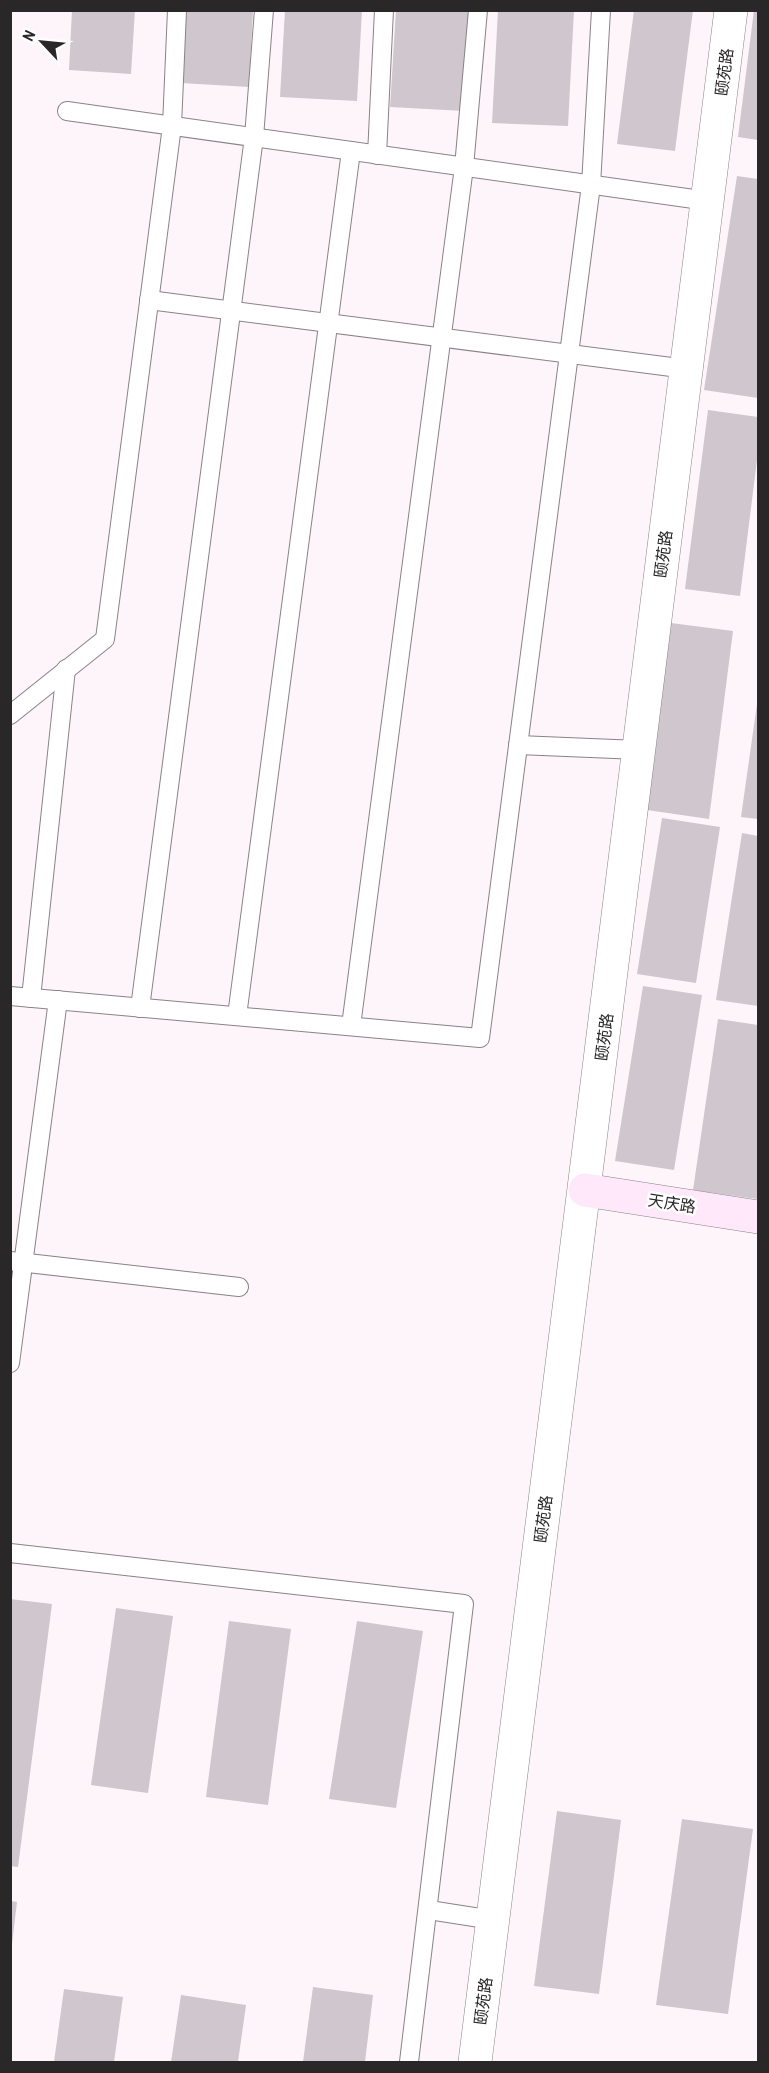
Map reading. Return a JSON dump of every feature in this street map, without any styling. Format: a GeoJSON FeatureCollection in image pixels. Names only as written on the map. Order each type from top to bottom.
{"type":"FeatureCollection","features":[{"type":"Feature","properties":{"kind":"street","name":"颐苑路"},"geometry":{"type":"LineString","coordinates":[[476,2062],[731,10]]}},
{"type":"Feature","properties":{"kind":"street","name":"天庆路"},"geometry":{"type":"LineString","coordinates":[[585,1190],[759,1217]]}},
{"type":"Feature","properties":{"kind":"lane"},"geometry":{"type":"LineString","coordinates":[[10,715],[105,639],[172,126],[177,10]]}},
{"type":"Feature","properties":{"kind":"lane"},"geometry":{"type":"LineString","coordinates":[[140,1008],[254,137],[264,10]]}},
{"type":"Feature","properties":{"kind":"lane"},"geometry":{"type":"LineString","coordinates":[[377,155],[384,10]]}},
{"type":"Feature","properties":{"kind":"lane"},"geometry":{"type":"LineString","coordinates":[[351,1026],[464,167],[478,10]]}},
{"type":"Feature","properties":{"kind":"lane"},"geometry":{"type":"LineString","coordinates":[[10,996],[480,1038],[591,185],[601,10]]}},
{"type":"Feature","properties":{"kind":"lane"},"geometry":{"type":"LineString","coordinates":[[67,111],[708,201]]}},
{"type":"Feature","properties":{"kind":"lane"},"geometry":{"type":"LineString","coordinates":[[237,1016],[351,151]]}},
{"type":"Feature","properties":{"kind":"lane"},"geometry":{"type":"LineString","coordinates":[[149,300],[687,369]]}},
{"type":"Feature","properties":{"kind":"lane"},"geometry":{"type":"LineString","coordinates":[[31,998],[66,669]]}},
{"type":"Feature","properties":{"kind":"lane"},"geometry":{"type":"LineString","coordinates":[[518,745],[639,750]]}},
{"type":"Feature","properties":{"kind":"lane"},"geometry":{"type":"LineString","coordinates":[[10,1363],[17,1262],[58,1000]]}},
{"type":"Feature","properties":{"kind":"lane"},"geometry":{"type":"LineString","coordinates":[[17,1262],[238,1287]]}},
{"type":"Feature","properties":{"kind":"lane"},"geometry":{"type":"LineString","coordinates":[[10,1553],[464,1604],[409,2062]]}},
{"type":"Feature","properties":{"kind":"lane"},"geometry":{"type":"LineString","coordinates":[[429,1910],[493,1920]]}},
{"type":"Feature","properties":{"kind":"building"},"geometry":{"type":"Polygon","coordinates":[[[72,10],[135,10],[131,74],[69,70],[72,10]]]}},
{"type":"Feature","properties":{"kind":"building"},"geometry":{"type":"Polygon","coordinates":[[[185,10],[253,10],[249,87],[181,83],[185,10]]]}},
{"type":"Feature","properties":{"kind":"building"},"geometry":{"type":"Polygon","coordinates":[[[285,10],[362,10],[357,101],[280,97],[285,10]]]}},
{"type":"Feature","properties":{"kind":"building"},"geometry":{"type":"Polygon","coordinates":[[[396,10],[470,10],[464,111],[390,107],[396,10]]]}},
{"type":"Feature","properties":{"kind":"building"},"geometry":{"type":"Polygon","coordinates":[[[498,10],[574,10],[568,126],[492,123],[498,10]]]}},
{"type":"Feature","properties":{"kind":"building"},"geometry":{"type":"Polygon","coordinates":[[[634,10],[693,10],[675,151],[617,144],[634,10]]]}},
{"type":"Feature","properties":{"kind":"building"},"geometry":{"type":"Polygon","coordinates":[[[754,10],[758,10],[758,140],[738,137],[754,10]]]}},
{"type":"Feature","properties":{"kind":"building"},"geometry":{"type":"Polygon","coordinates":[[[737,176],[758,179],[758,398],[704,390],[737,176]]]}},
{"type":"Feature","properties":{"kind":"building"},"geometry":{"type":"Polygon","coordinates":[[[708,410],[758,417],[758,452],[740,596],[685,589],[708,410]]]}},
{"type":"Feature","properties":{"kind":"building"},"geometry":{"type":"Polygon","coordinates":[[[671,623],[733,631],[709,819],[647,810],[671,623]]]}},
{"type":"Feature","properties":{"kind":"building"},"geometry":{"type":"Polygon","coordinates":[[[758,704],[758,819],[741,817],[758,704]]]}},
{"type":"Feature","properties":{"kind":"building"},"geometry":{"type":"Polygon","coordinates":[[[662,818],[720,827],[696,983],[637,974],[662,818]]]}},
{"type":"Feature","properties":{"kind":"building"},"geometry":{"type":"Polygon","coordinates":[[[742,833],[758,836],[758,1006],[716,1000],[742,833]]]}},
{"type":"Feature","properties":{"kind":"building"},"geometry":{"type":"Polygon","coordinates":[[[643,986],[702,995],[674,1170],[615,1161],[643,986]]]}},
{"type":"Feature","properties":{"kind":"building"},"geometry":{"type":"Polygon","coordinates":[[[718,1019],[758,1025],[757,1199],[693,1190],[718,1019]]]}},
{"type":"Feature","properties":{"kind":"building"},"geometry":{"type":"Polygon","coordinates":[[[10,1599],[52,1604],[18,1867],[10,1866],[10,1599]]]}},
{"type":"Feature","properties":{"kind":"building"},"geometry":{"type":"Polygon","coordinates":[[[116,1608],[173,1616],[148,1793],[91,1785],[116,1608]]]}},
{"type":"Feature","properties":{"kind":"building"},"geometry":{"type":"Polygon","coordinates":[[[229,1621],[291,1629],[268,1805],[206,1797],[229,1621]]]}},
{"type":"Feature","properties":{"kind":"building"},"geometry":{"type":"Polygon","coordinates":[[[357,1621],[423,1631],[396,1808],[329,1799],[357,1621]]]}},
{"type":"Feature","properties":{"kind":"building"},"geometry":{"type":"Polygon","coordinates":[[[557,1811],[621,1820],[599,1994],[534,1986],[557,1811]]]}},
{"type":"Feature","properties":{"kind":"building"},"geometry":{"type":"Polygon","coordinates":[[[682,1819],[753,1829],[728,2014],[656,2005],[682,1819]]]}},
{"type":"Feature","properties":{"kind":"building"},"geometry":{"type":"Polygon","coordinates":[[[10,1901],[17,1902],[12,1944],[10,1943],[10,1901]]]}},
{"type":"Feature","properties":{"kind":"building"},"geometry":{"type":"Polygon","coordinates":[[[313,1987],[373,1995],[365,2062],[303,2062],[313,1987]]]}},
{"type":"Feature","properties":{"kind":"building"},"geometry":{"type":"Polygon","coordinates":[[[64,1989],[123,1997],[114,2062],[54,2062],[64,1989]]]}},
{"type":"Feature","properties":{"kind":"building"},"geometry":{"type":"Polygon","coordinates":[[[181,1995],[246,2005],[238,2062],[171,2062],[181,1995]]]}}]}
